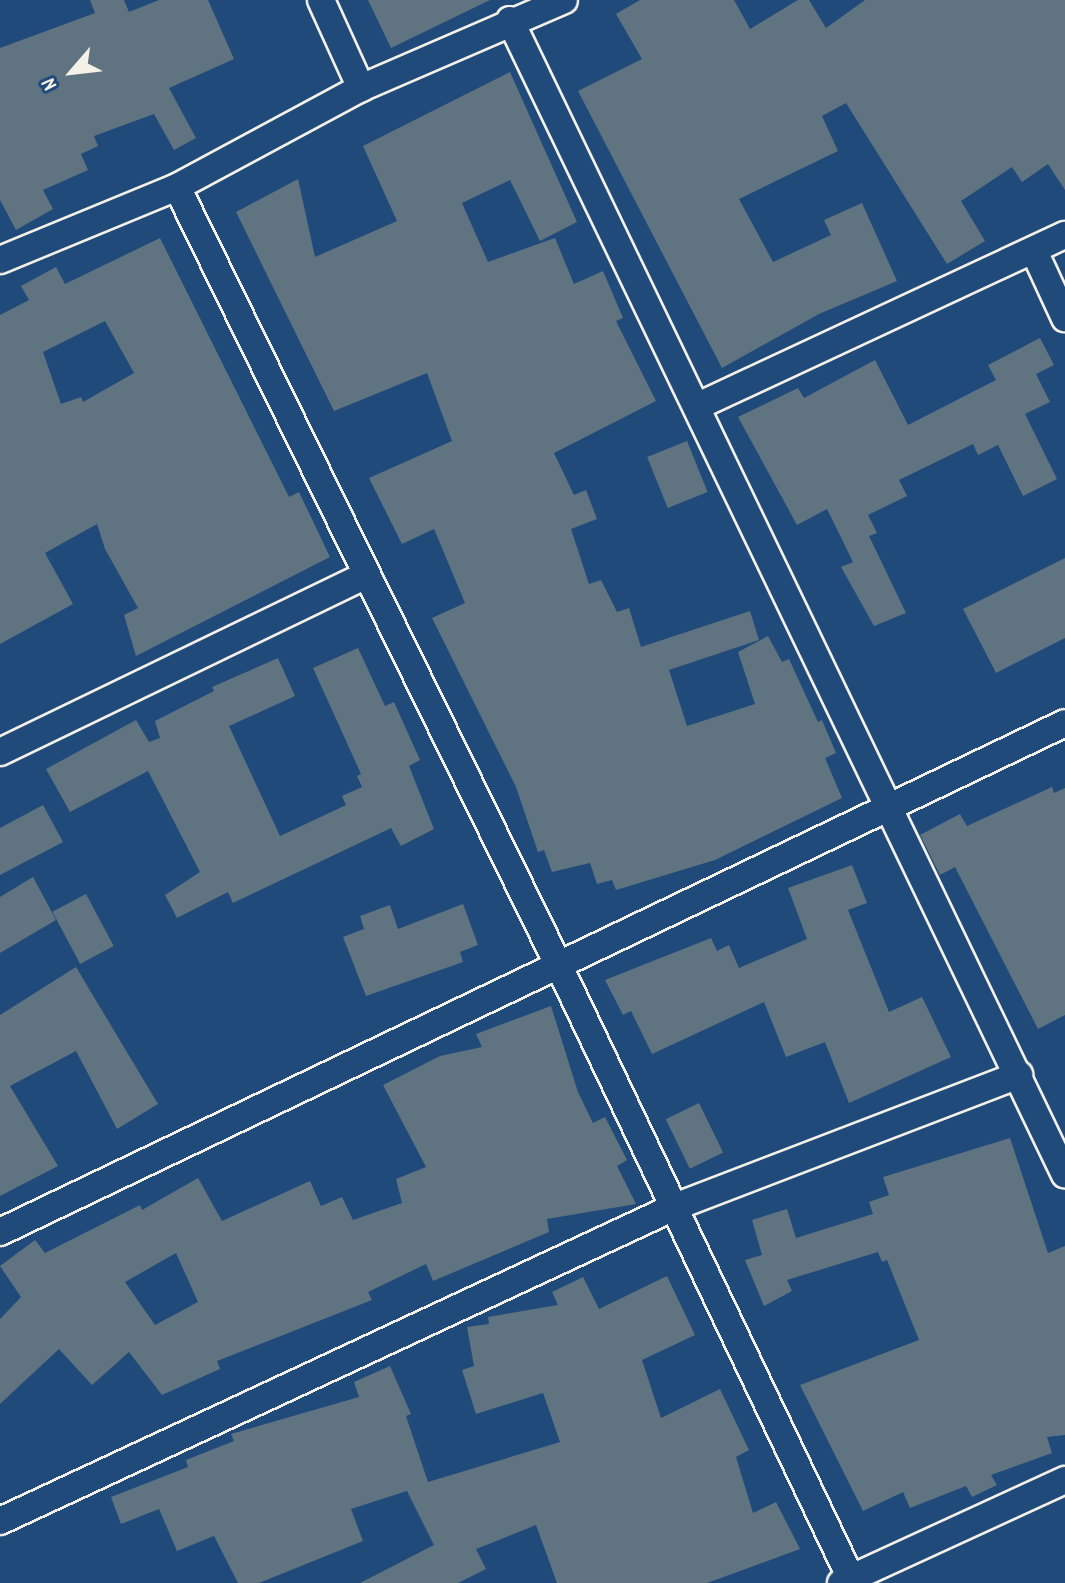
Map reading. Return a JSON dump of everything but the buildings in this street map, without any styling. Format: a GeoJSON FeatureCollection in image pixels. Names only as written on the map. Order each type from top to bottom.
{"type":"FeatureCollection","features":[{"type":"Feature","properties":{"kind":"street"},"geometry":{"type":"LineString","coordinates":[[321,0],[361,88]]}},
{"type":"Feature","properties":{"kind":"street"},"geometry":{"type":"LineString","coordinates":[[0,260],[177,187],[361,88],[510,20],[564,0]]}},
{"type":"Feature","properties":{"kind":"street"},"geometry":{"type":"LineString","coordinates":[[510,20],[698,406],[886,810],[1019,1075],[1065,1175]]}},
{"type":"Feature","properties":{"kind":"street"},"geometry":{"type":"LineString","coordinates":[[177,187],[559,966],[848,1581],[1065,1480]]}},
{"type":"Feature","properties":{"kind":"street"},"geometry":{"type":"LineString","coordinates":[[698,406],[1065,235]]}},
{"type":"Feature","properties":{"kind":"street"},"geometry":{"type":"LineString","coordinates":[[1034,251],[1065,318]]}},
{"type":"Feature","properties":{"kind":"street"},"geometry":{"type":"LineString","coordinates":[[0,752],[366,575]]}},
{"type":"Feature","properties":{"kind":"street"},"geometry":{"type":"LineString","coordinates":[[0,1232],[1065,723]]}},
{"type":"Feature","properties":{"kind":"street"},"geometry":{"type":"LineString","coordinates":[[0,1521],[672,1208],[1019,1075]]}}]}
